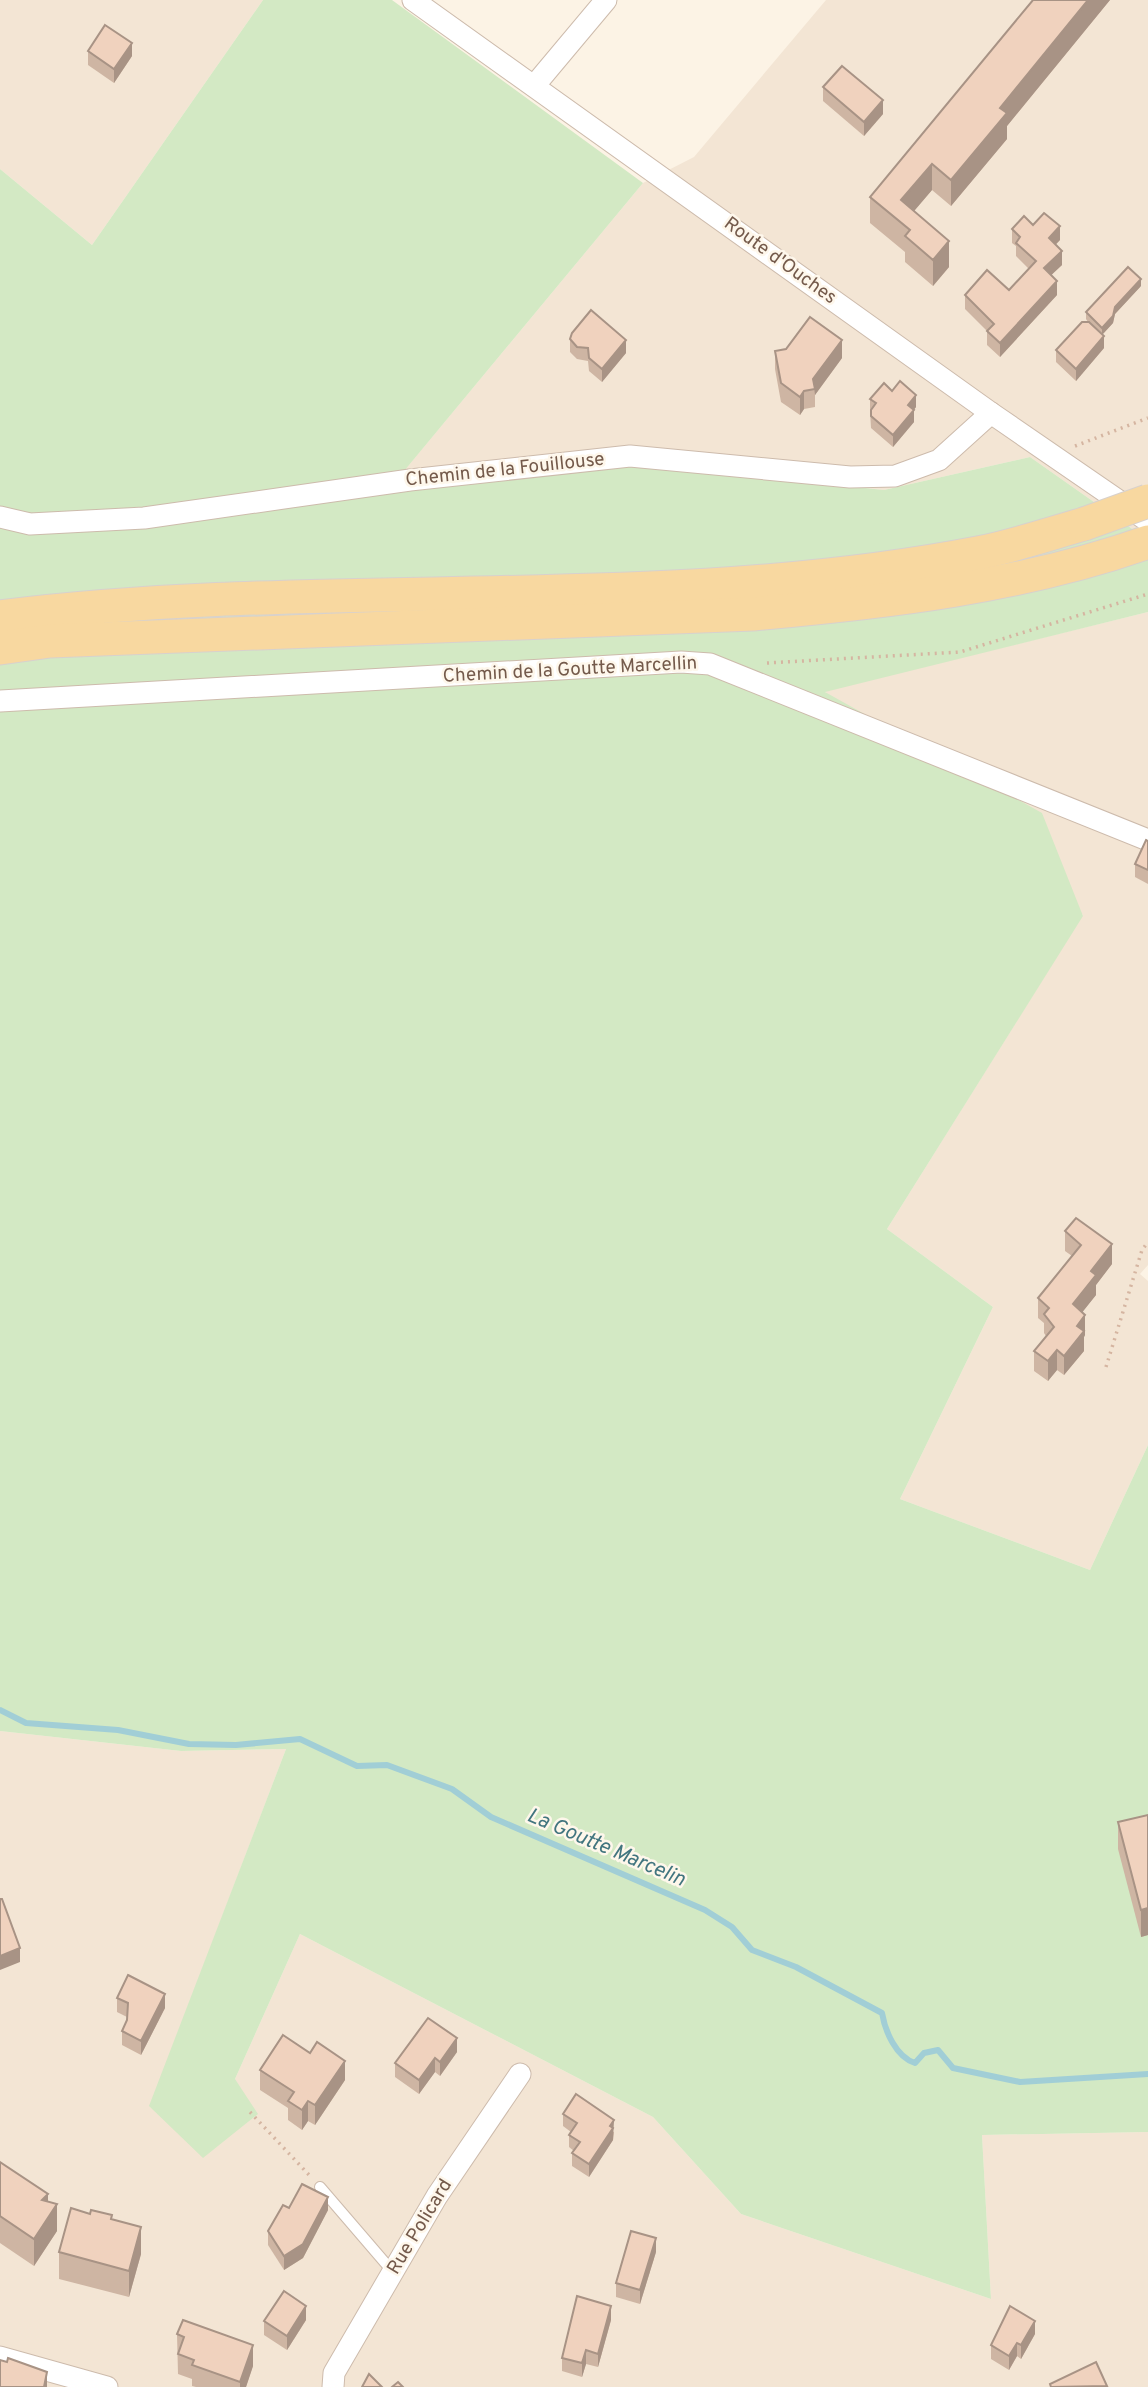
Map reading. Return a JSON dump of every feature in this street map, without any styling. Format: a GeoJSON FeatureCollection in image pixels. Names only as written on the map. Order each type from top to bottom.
{"type":"FeatureCollection","features":[{"type":"Feature","properties":{"kind":"main road"},"geometry":{"type":"LineString","coordinates":[[0,617],[191,601],[405,593],[517,594],[725,585],[874,569],[980,552],[1084,524],[1148,501]]}},
{"type":"Feature","properties":{"kind":"main road"},"geometry":{"type":"LineString","coordinates":[[0,648],[50,641],[291,630],[753,614],[918,596],[1111,555],[1148,542]]}},
{"type":"Feature","properties":{"kind":"street","name":"Route d'Ouches"},"geometry":{"type":"LineString","coordinates":[[413,0],[991,413],[1148,521]]}},
{"type":"Feature","properties":{"kind":"street"},"geometry":{"type":"LineString","coordinates":[[534,86],[606,0]]}},
{"type":"Feature","properties":{"kind":"street","name":"Chemin de la Fouillouse"},"geometry":{"type":"LineString","coordinates":[[0,517],[30,524],[144,518],[410,480],[630,456],[850,477],[895,476],[939,460],[991,413]]}},
{"type":"Feature","properties":{"kind":"street","name":"Chemin de la Goutte Marcellin"},"geometry":{"type":"LineString","coordinates":[[0,701],[681,662],[710,664],[1148,840]]}},
{"type":"Feature","properties":{"kind":"street","name":"Rue Policard"},"geometry":{"type":"LineString","coordinates":[[333,2387],[334,2373],[437,2196],[520,2074]]}},
{"type":"Feature","properties":{"kind":"street"},"geometry":{"type":"LineString","coordinates":[[0,2357],[107,2387]]}},
{"type":"Feature","properties":{"kind":"lane"},"geometry":{"type":"LineString","coordinates":[[320,2187],[393,2272]]}},
{"type":"Feature","properties":{"kind":"path"},"geometry":{"type":"LineString","coordinates":[[1054,456],[1148,418]]}},
{"type":"Feature","properties":{"kind":"path"},"geometry":{"type":"LineString","coordinates":[[763,663],[960,652],[1148,594]]}},
{"type":"Feature","properties":{"kind":"path"},"geometry":{"type":"LineString","coordinates":[[1106,1367],[1142,1250],[1148,1242]]}},
{"type":"Feature","properties":{"kind":"path"},"geometry":{"type":"LineString","coordinates":[[250,2112],[320,2187]]}},
{"type":"Feature","properties":{"kind":"shaded area"},"geometry":{"type":"Polygon","coordinates":[[[0,0],[263,0],[92,245],[0,169],[0,0]]]}},
{"type":"Feature","properties":{"kind":"shaded area"},"geometry":{"type":"Polygon","coordinates":[[[826,0],[1148,0],[1148,540],[1030,457],[884,490],[627,463],[389,489],[643,183],[694,157],[826,0]]]}},
{"type":"Feature","properties":{"kind":"shaded area"},"geometry":{"type":"Polygon","coordinates":[[[1148,612],[1148,1265],[1140,1274],[1148,1281],[1148,1445],[1090,1570],[900,1499],[993,1307],[887,1229],[1083,915],[824,691],[1148,612]]]}},
{"type":"Feature","properties":{"kind":"shaded area"},"geometry":{"type":"Polygon","coordinates":[[[0,1731],[181,1751],[286,1749],[150,2106],[235,2079],[300,1934],[653,2117],[741,2214],[991,2299],[982,2135],[1148,2132],[1148,2387],[0,2387],[0,1731]]]}},
{"type":"Feature","properties":{"kind":"green space"},"geometry":{"type":"Polygon","coordinates":[[[263,0],[392,0],[643,183],[390,488],[627,463],[884,490],[1030,457],[1148,540],[1148,612],[825,692],[1042,813],[1083,916],[887,1229],[993,1307],[900,1499],[1090,1570],[1148,1445],[1148,2132],[982,2135],[991,2299],[741,2214],[653,2117],[300,1934],[235,2079],[258,2114],[203,2158],[149,2106],[286,1749],[181,1751],[0,1731],[0,169],[92,245],[263,0]]]}},
{"type":"Feature","properties":{"kind":"building"},"geometry":{"type":"Polygon","coordinates":[[[1033,0],[1088,0],[1000,108],[1007,113],[951,180],[932,164],[901,200],[949,241],[933,260],[905,236],[910,230],[870,197],[1033,0]]]}},
{"type":"Feature","properties":{"kind":"building"},"geometry":{"type":"Polygon","coordinates":[[[105,25],[132,43],[114,69],[88,51],[105,25]]]}},
{"type":"Feature","properties":{"kind":"building"},"geometry":{"type":"Polygon","coordinates":[[[842,66],[883,100],[864,122],[823,87],[842,66]]]}},
{"type":"Feature","properties":{"kind":"building"},"geometry":{"type":"Polygon","coordinates":[[[1044,213],[1060,226],[1049,238],[1062,251],[1044,268],[1057,281],[1000,343],[987,331],[994,324],[965,295],[987,270],[1009,290],[1036,261],[1016,243],[1020,237],[1012,229],[1024,216],[1033,225],[1044,213]]]}},
{"type":"Feature","properties":{"kind":"building"},"geometry":{"type":"Polygon","coordinates":[[[1128,267],[1141,279],[1115,307],[1113,316],[1102,328],[1086,312],[1128,267]]]}},
{"type":"Feature","properties":{"kind":"building"},"geometry":{"type":"Polygon","coordinates":[[[591,310],[626,340],[602,369],[589,358],[588,348],[577,347],[570,339],[591,310]]]}},
{"type":"Feature","properties":{"kind":"building"},"geometry":{"type":"Polygon","coordinates":[[[810,317],[842,340],[813,379],[815,389],[804,391],[800,397],[781,383],[775,351],[786,349],[810,317]]]}},
{"type":"Feature","properties":{"kind":"building"},"geometry":{"type":"Polygon","coordinates":[[[1082,322],[1089,322],[1104,336],[1076,369],[1056,350],[1082,322]]]}},
{"type":"Feature","properties":{"kind":"building"},"geometry":{"type":"Polygon","coordinates":[[[900,381],[916,395],[908,405],[914,410],[893,435],[871,416],[871,410],[876,403],[870,399],[884,383],[892,391],[900,381]]]}},
{"type":"Feature","properties":{"kind":"building"},"geometry":{"type":"Polygon","coordinates":[[[1146,840],[1148,841],[1148,870],[1135,864],[1146,840]]]}},
{"type":"Feature","properties":{"kind":"building"},"geometry":{"type":"Polygon","coordinates":[[[1076,1218],[1112,1244],[1091,1271],[1096,1275],[1073,1304],[1085,1315],[1077,1326],[1084,1331],[1064,1356],[1057,1350],[1048,1361],[1034,1351],[1054,1327],[1044,1314],[1049,1308],[1038,1298],[1081,1245],[1065,1231],[1076,1218]]]}},
{"type":"Feature","properties":{"kind":"building"},"geometry":{"type":"Polygon","coordinates":[[[1148,1815],[1148,1908],[1141,1910],[1118,1822],[1148,1815]]]}},
{"type":"Feature","properties":{"kind":"building"},"geometry":{"type":"Polygon","coordinates":[[[0,1899],[20,1948],[0,1956],[0,1899]]]}},
{"type":"Feature","properties":{"kind":"building"},"geometry":{"type":"Polygon","coordinates":[[[128,1975],[165,1994],[141,2041],[122,2031],[127,2020],[128,2003],[117,1998],[128,1975]]]}},
{"type":"Feature","properties":{"kind":"building"},"geometry":{"type":"Polygon","coordinates":[[[428,2018],[457,2038],[440,2062],[435,2058],[419,2080],[395,2063],[428,2018]]]}},
{"type":"Feature","properties":{"kind":"building"},"geometry":{"type":"Polygon","coordinates":[[[283,2035],[310,2053],[317,2042],[345,2061],[315,2105],[308,2101],[302,2110],[288,2101],[294,2092],[260,2070],[283,2035]]]}},
{"type":"Feature","properties":{"kind":"building"},"geometry":{"type":"Polygon","coordinates":[[[576,2094],[614,2120],[610,2126],[613,2128],[589,2164],[572,2153],[580,2142],[569,2135],[577,2123],[563,2114],[576,2094]]]}},
{"type":"Feature","properties":{"kind":"building"},"geometry":{"type":"Polygon","coordinates":[[[0,2162],[48,2194],[42,2200],[57,2204],[34,2239],[0,2216],[0,2162]]]}},
{"type":"Feature","properties":{"kind":"building"},"geometry":{"type":"Polygon","coordinates":[[[302,2184],[328,2197],[303,2244],[284,2256],[268,2231],[283,2205],[289,2208],[302,2184]]]}},
{"type":"Feature","properties":{"kind":"building"},"geometry":{"type":"Polygon","coordinates":[[[71,2208],[90,2214],[91,2210],[112,2215],[111,2219],[141,2227],[129,2271],[59,2252],[71,2208]]]}},
{"type":"Feature","properties":{"kind":"building"},"geometry":{"type":"Polygon","coordinates":[[[631,2231],[656,2238],[640,2290],[616,2283],[631,2231]]]}},
{"type":"Feature","properties":{"kind":"building"},"geometry":{"type":"Polygon","coordinates":[[[284,2291],[306,2306],[287,2336],[264,2321],[284,2291]]]}},
{"type":"Feature","properties":{"kind":"building"},"geometry":{"type":"Polygon","coordinates":[[[577,2296],[611,2306],[598,2354],[586,2350],[582,2363],[562,2358],[577,2296]]]}},
{"type":"Feature","properties":{"kind":"building"},"geometry":{"type":"Polygon","coordinates":[[[1010,2306],[1035,2321],[1021,2345],[1017,2343],[1009,2356],[991,2345],[1010,2306]]]}},
{"type":"Feature","properties":{"kind":"building"},"geometry":{"type":"Polygon","coordinates":[[[183,2320],[253,2345],[240,2382],[192,2365],[194,2360],[178,2354],[184,2337],[177,2334],[183,2320]]]}},
{"type":"Feature","properties":{"kind":"building"},"geometry":{"type":"Polygon","coordinates":[[[8,2358],[47,2372],[44,2387],[0,2387],[0,2360],[7,2362],[8,2358]]]}},
{"type":"Feature","properties":{"kind":"building"},"geometry":{"type":"Polygon","coordinates":[[[1096,2362],[1107,2386],[1051,2387],[1050,2384],[1096,2362]]]}},
{"type":"Feature","properties":{"kind":"building"},"geometry":{"type":"Polygon","coordinates":[[[369,2374],[382,2387],[362,2387],[369,2374]]]}},
{"type":"Feature","properties":{"kind":"waterway","name":"La Goutte Marcelin"},"geometry":{"type":"LineString","coordinates":[[0,1710],[26,1723],[118,1730],[189,1744],[236,1745],[300,1739],[357,1766],[387,1765],[452,1789],[491,1817],[705,1910],[732,1927],[752,1950],[796,1967],[882,2013],[892,2042],[902,2055],[915,2063],[924,2053],[938,2050],[953,2068],[1020,2082],[1148,2074]]}}]}
